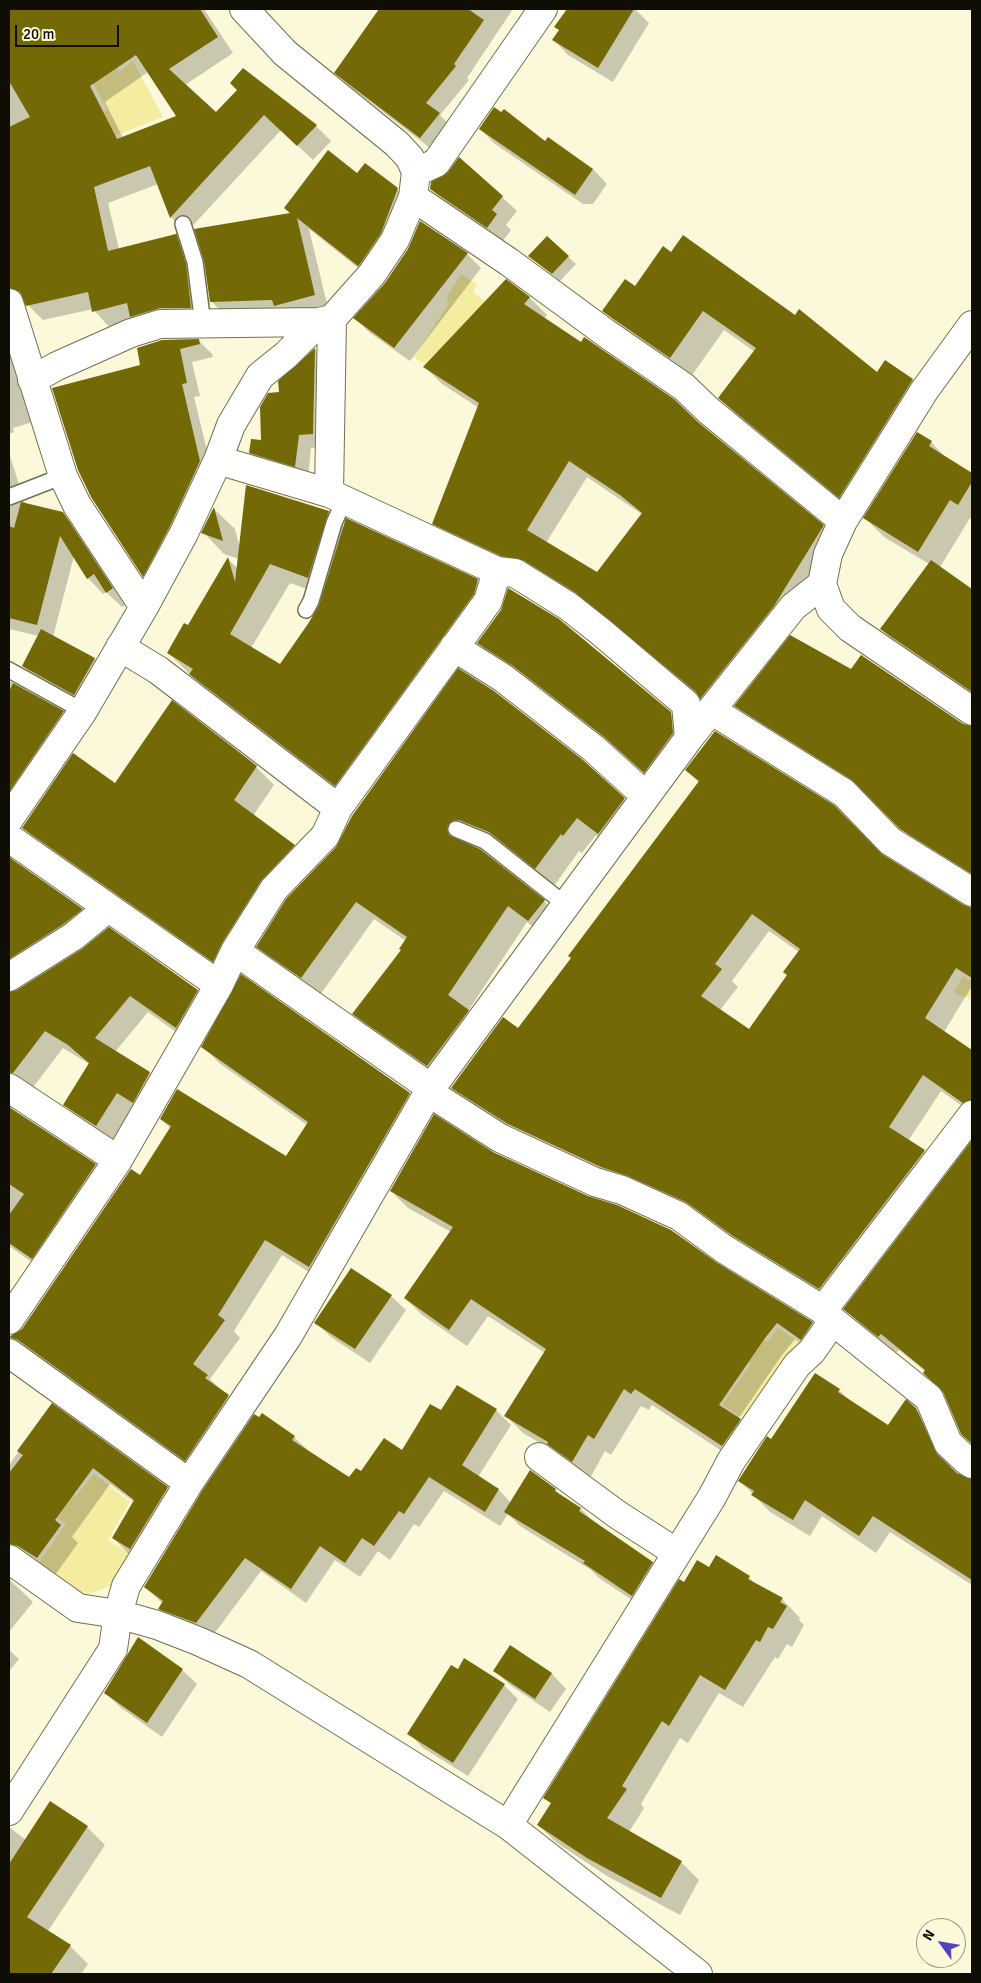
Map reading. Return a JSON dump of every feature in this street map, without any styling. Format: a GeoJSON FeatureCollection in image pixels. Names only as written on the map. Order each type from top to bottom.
{"type":"FeatureCollection","features":[{"type":"Feature","properties":{"kind":"street"},"geometry":{"type":"LineString","coordinates":[[9,819],[83,711],[144,606],[184,533],[218,460],[231,425],[260,376],[286,356],[372,274],[395,240],[414,184],[410,158],[397,144],[285,53],[244,9]]}},
{"type":"Feature","properties":{"kind":"street"},"geometry":{"type":"LineString","coordinates":[[414,184],[436,163],[543,9]]}},
{"type":"Feature","properties":{"kind":"street"},"geometry":{"type":"LineString","coordinates":[[414,184],[509,262],[607,334],[684,387],[708,410],[842,521]]}},
{"type":"Feature","properties":{"kind":"street"},"geometry":{"type":"LineString","coordinates":[[9,303],[63,476],[77,505],[144,606]]}},
{"type":"Feature","properties":{"kind":"street"},"geometry":{"type":"LineString","coordinates":[[32,380],[57,366],[131,333],[160,324],[325,320]]}},
{"type":"Feature","properties":{"kind":"street"},"geometry":{"type":"LineString","coordinates":[[325,320],[337,497]]}},
{"type":"Feature","properties":{"kind":"street"},"geometry":{"type":"LineString","coordinates":[[972,325],[924,391],[842,521],[828,554],[822,584],[831,610],[850,628],[972,711]]}},
{"type":"Feature","properties":{"kind":"street"},"geometry":{"type":"LineString","coordinates":[[218,460],[337,497],[497,571],[515,573],[568,606],[686,704],[689,738]]}},
{"type":"Feature","properties":{"kind":"street"},"geometry":{"type":"LineString","coordinates":[[9,1320],[118,1160],[219,986],[236,951],[274,889],[325,836],[338,808],[488,601],[497,571]]}},
{"type":"Feature","properties":{"kind":"street"},"geometry":{"type":"LineString","coordinates":[[9,1811],[112,1649],[118,1614],[126,1586],[190,1483],[288,1336],[430,1088],[689,738],[793,607],[822,584]]}},
{"type":"Feature","properties":{"kind":"street"},"geometry":{"type":"LineString","coordinates":[[120,647],[158,670],[338,808]]}},
{"type":"Feature","properties":{"kind":"street"},"geometry":{"type":"LineString","coordinates":[[454,647],[511,684],[593,748],[646,796]]}},
{"type":"Feature","properties":{"kind":"street"},"geometry":{"type":"LineString","coordinates":[[711,710],[844,792],[890,841],[972,892]]}},
{"type":"Feature","properties":{"kind":"street"},"geometry":{"type":"LineString","coordinates":[[9,838],[219,986]]}},
{"type":"Feature","properties":{"kind":"street"},"geometry":{"type":"LineString","coordinates":[[9,977],[74,936],[108,908]]}},
{"type":"Feature","properties":{"kind":"street"},"geometry":{"type":"LineString","coordinates":[[236,951],[430,1088],[438,1099],[500,1138],[595,1182],[622,1190],[679,1216],[724,1249],[828,1315],[929,1398],[948,1443],[972,1464]]}},
{"type":"Feature","properties":{"kind":"street"},"geometry":{"type":"LineString","coordinates":[[9,1088],[118,1160]]}},
{"type":"Feature","properties":{"kind":"street"},"geometry":{"type":"LineString","coordinates":[[508,1825],[712,1497],[731,1461],[797,1365],[812,1351],[828,1315],[972,1115]]}},
{"type":"Feature","properties":{"kind":"street"},"geometry":{"type":"LineString","coordinates":[[9,1353],[190,1483]]}},
{"type":"Feature","properties":{"kind":"street"},"geometry":{"type":"LineString","coordinates":[[539,1457],[618,1515],[677,1553]]}},
{"type":"Feature","properties":{"kind":"street"},"geometry":{"type":"LineString","coordinates":[[9,1559],[78,1608],[118,1614],[157,1625],[249,1664],[508,1825],[698,1974]]}},
{"type":"Feature","properties":{"kind":"lane"},"geometry":{"type":"LineString","coordinates":[[183,224],[195,262],[203,324]]}},
{"type":"Feature","properties":{"kind":"lane"},"geometry":{"type":"LineString","coordinates":[[9,497],[63,476]]}},
{"type":"Feature","properties":{"kind":"lane"},"geometry":{"type":"LineString","coordinates":[[306,610],[311,602],[334,523],[337,497]]}},
{"type":"Feature","properties":{"kind":"lane"},"geometry":{"type":"LineString","coordinates":[[9,670],[83,711]]}},
{"type":"Feature","properties":{"kind":"lane"},"geometry":{"type":"LineString","coordinates":[[456,829],[485,841],[566,905]]}},
{"type":"Feature","properties":{"kind":"shaded area"},"geometry":{"type":"Polygon","coordinates":[[[108,57],[119,72],[133,61],[163,117],[101,141],[93,119],[107,110],[88,73],[108,57]]]}},
{"type":"Feature","properties":{"kind":"shaded area"},"geometry":{"type":"Polygon","coordinates":[[[461,274],[477,284],[473,292],[492,307],[440,375],[414,357],[449,303],[446,299],[461,274]]]}},
{"type":"Feature","properties":{"kind":"shaded area"},"geometry":{"type":"Polygon","coordinates":[[[963,976],[972,981],[972,1000],[953,992],[963,976]]]}},
{"type":"Feature","properties":{"kind":"shaded area"},"geometry":{"type":"Polygon","coordinates":[[[778,1328],[805,1346],[746,1420],[722,1405],[751,1364],[747,1361],[762,1338],[767,1342],[778,1328]]]}},
{"type":"Feature","properties":{"kind":"shaded area"},"geometry":{"type":"Polygon","coordinates":[[[94,1474],[130,1502],[108,1540],[133,1555],[113,1585],[85,1595],[39,1562],[66,1524],[52,1514],[68,1490],[76,1496],[94,1474]]]}},
{"type":"Feature","properties":{"kind":"building"},"geometry":{"type":"Polygon","coordinates":[[[9,9],[200,9],[218,37],[169,69],[216,112],[237,90],[230,83],[243,68],[317,125],[297,146],[264,115],[170,218],[150,166],[94,187],[108,251],[176,234],[176,232],[186,264],[191,308],[160,308],[130,317],[127,303],[92,312],[88,292],[26,306],[20,292],[9,288],[9,127],[30,117],[9,81],[9,9]],[[136,55],[90,86],[117,139],[176,116],[136,55]]]}},
{"type":"Feature","properties":{"kind":"building"},"geometry":{"type":"Polygon","coordinates":[[[379,9],[468,9],[484,20],[454,64],[456,66],[426,103],[440,113],[420,138],[334,73],[379,9]]]}},
{"type":"Feature","properties":{"kind":"building"},"geometry":{"type":"Polygon","coordinates":[[[567,9],[634,9],[598,68],[552,40],[559,30],[554,27],[567,9]]]}},
{"type":"Feature","properties":{"kind":"building"},"geometry":{"type":"Polygon","coordinates":[[[494,107],[501,112],[504,109],[545,141],[548,137],[593,169],[575,195],[479,129],[494,107]]]}},
{"type":"Feature","properties":{"kind":"building"},"geometry":{"type":"Polygon","coordinates":[[[328,150],[357,173],[365,163],[398,188],[381,233],[360,264],[358,266],[297,218],[315,295],[274,306],[272,300],[210,302],[204,261],[194,229],[290,213],[284,208],[328,150]]]}},
{"type":"Feature","properties":{"kind":"building"},"geometry":{"type":"Polygon","coordinates":[[[459,157],[503,196],[492,210],[497,214],[487,228],[430,189],[431,182],[448,172],[459,157]]]}},
{"type":"Feature","properties":{"kind":"building"},"geometry":{"type":"Polygon","coordinates":[[[420,221],[468,253],[394,348],[353,318],[385,283],[408,249],[420,221]]]}},
{"type":"Feature","properties":{"kind":"building"},"geometry":{"type":"Polygon","coordinates":[[[683,235],[795,315],[799,309],[877,372],[885,360],[913,379],[839,498],[718,398],[756,348],[703,311],[670,358],[602,311],[625,279],[635,286],[663,246],[671,252],[683,235]]]}},
{"type":"Feature","properties":{"kind":"building"},"geometry":{"type":"Polygon","coordinates":[[[547,236],[569,256],[552,274],[528,256],[547,236]]]}},
{"type":"Feature","properties":{"kind":"building"},"geometry":{"type":"Polygon","coordinates":[[[506,279],[530,297],[524,304],[581,342],[584,337],[674,399],[698,422],[824,525],[774,606],[700,699],[696,692],[576,593],[523,560],[501,556],[432,524],[479,403],[423,367],[506,279]],[[569,461],[527,530],[597,572],[642,513],[620,495],[569,461]]]}},
{"type":"Feature","properties":{"kind":"building"},"geometry":{"type":"Polygon","coordinates":[[[199,339],[200,344],[180,349],[187,383],[182,384],[200,461],[170,526],[143,577],[91,497],[78,470],[52,388],[140,365],[137,348],[162,340],[199,339]]]}},
{"type":"Feature","properties":{"kind":"building"},"geometry":{"type":"Polygon","coordinates":[[[315,348],[313,434],[299,435],[295,467],[249,453],[251,439],[261,440],[260,407],[268,393],[279,392],[278,381],[315,348]]]}},
{"type":"Feature","properties":{"kind":"building"},"geometry":{"type":"Polygon","coordinates":[[[917,432],[932,441],[929,446],[972,473],[972,482],[958,505],[950,500],[918,552],[863,518],[917,432]]]}},
{"type":"Feature","properties":{"kind":"building"},"geometry":{"type":"Polygon","coordinates":[[[246,485],[329,511],[308,578],[270,564],[230,634],[280,664],[319,605],[346,518],[478,579],[474,594],[335,786],[189,674],[193,669],[167,653],[184,623],[188,625],[228,557],[235,582],[246,485]]]}},
{"type":"Feature","properties":{"kind":"building"},"geometry":{"type":"Polygon","coordinates":[[[21,502],[63,512],[113,588],[106,593],[94,574],[87,579],[60,536],[37,625],[9,618],[9,526],[14,528],[21,502]]]}},
{"type":"Feature","properties":{"kind":"building"},"geometry":{"type":"Polygon","coordinates":[[[214,507],[223,541],[201,533],[214,507]]]}},
{"type":"Feature","properties":{"kind":"building"},"geometry":{"type":"Polygon","coordinates":[[[931,560],[972,589],[972,692],[880,629],[931,560]]]}},
{"type":"Feature","properties":{"kind":"building"},"geometry":{"type":"Polygon","coordinates":[[[508,588],[559,619],[671,712],[673,733],[644,773],[603,736],[513,666],[477,643],[501,610],[508,588]]]}},
{"type":"Feature","properties":{"kind":"building"},"geometry":{"type":"Polygon","coordinates":[[[41,629],[95,658],[74,695],[22,666],[41,629]]]}},
{"type":"Feature","properties":{"kind":"building"},"geometry":{"type":"Polygon","coordinates":[[[790,635],[851,669],[861,655],[963,724],[972,726],[972,874],[900,829],[852,780],[734,706],[790,635]]]}},
{"type":"Feature","properties":{"kind":"building"},"geometry":{"type":"Polygon","coordinates":[[[458,668],[494,691],[583,760],[625,798],[598,834],[577,818],[563,836],[561,834],[535,869],[489,832],[459,820],[454,820],[448,825],[449,835],[480,849],[545,900],[528,921],[508,906],[448,995],[469,1010],[427,1066],[352,1014],[401,950],[399,949],[407,937],[356,902],[301,978],[256,947],[286,899],[336,847],[352,816],[458,668]]]}},
{"type":"Feature","properties":{"kind":"building"},"geometry":{"type":"Polygon","coordinates":[[[13,683],[64,711],[9,792],[9,692],[13,683]]]}},
{"type":"Feature","properties":{"kind":"building"},"geometry":{"type":"Polygon","coordinates":[[[172,700],[257,766],[234,800],[295,845],[261,881],[222,943],[213,962],[22,828],[73,753],[115,783],[172,700]]]}},
{"type":"Feature","properties":{"kind":"building"},"geometry":{"type":"Polygon","coordinates":[[[715,731],[834,805],[882,854],[964,905],[972,908],[972,978],[956,968],[925,1018],[972,1050],[972,1100],[963,1103],[923,1075],[889,1127],[925,1150],[819,1289],[733,1236],[686,1202],[628,1176],[601,1167],[508,1124],[451,1088],[503,1017],[518,1028],[571,958],[568,956],[699,781],[685,770],[715,731]],[[752,914],[715,964],[722,969],[701,996],[749,1029],[787,975],[783,972],[800,949],[752,914]]]}},
{"type":"Feature","properties":{"kind":"building"},"geometry":{"type":"Polygon","coordinates":[[[9,857],[83,909],[65,923],[9,959],[9,857]]]}},
{"type":"Feature","properties":{"kind":"building"},"geometry":{"type":"Polygon","coordinates":[[[109,927],[198,990],[176,1028],[130,996],[95,1038],[150,1072],[133,1103],[117,1093],[96,1126],[63,1105],[89,1063],[68,1045],[45,1031],[13,1073],[9,1073],[9,992],[17,990],[82,949],[109,927]]]}},
{"type":"Feature","properties":{"kind":"building"},"geometry":{"type":"Polygon","coordinates":[[[241,974],[410,1093],[309,1267],[265,1240],[218,1315],[225,1320],[193,1364],[208,1375],[205,1378],[229,1395],[185,1461],[18,1340],[9,1337],[22,1329],[131,1169],[140,1175],[171,1126],[160,1119],[177,1089],[286,1156],[308,1122],[201,1047],[241,974]]]}},
{"type":"Feature","properties":{"kind":"building"},"geometry":{"type":"Polygon","coordinates":[[[9,1107],[96,1164],[32,1259],[9,1243],[9,1215],[24,1194],[9,1184],[9,1107]]]}},
{"type":"Feature","properties":{"kind":"building"},"geometry":{"type":"Polygon","coordinates":[[[434,1114],[493,1152],[588,1196],[617,1205],[671,1230],[716,1262],[813,1322],[801,1340],[777,1323],[765,1338],[719,1405],[741,1419],[722,1446],[635,1389],[631,1394],[624,1389],[594,1439],[588,1435],[572,1462],[547,1444],[548,1442],[504,1416],[546,1349],[471,1299],[449,1330],[404,1298],[453,1227],[390,1191],[434,1114]]]}},
{"type":"Feature","properties":{"kind":"building"},"geometry":{"type":"Polygon","coordinates":[[[972,1140],[972,1444],[961,1434],[943,1392],[923,1373],[925,1370],[881,1334],[878,1337],[843,1309],[972,1140]]]}},
{"type":"Feature","properties":{"kind":"building"},"geometry":{"type":"Polygon","coordinates":[[[351,1268],[392,1295],[355,1349],[314,1323],[351,1268]]]}},
{"type":"Feature","properties":{"kind":"building"},"geometry":{"type":"Polygon","coordinates":[[[815,1373],[840,1389],[838,1392],[888,1425],[906,1399],[916,1408],[937,1454],[957,1473],[972,1479],[972,1580],[873,1516],[859,1536],[805,1500],[793,1520],[751,1495],[754,1491],[738,1481],[767,1436],[771,1439],[815,1373]]]}},
{"type":"Feature","properties":{"kind":"building"},"geometry":{"type":"Polygon","coordinates":[[[457,1385],[497,1409],[462,1465],[499,1489],[485,1512],[429,1477],[404,1514],[399,1511],[374,1546],[362,1538],[345,1563],[320,1546],[291,1589],[245,1558],[196,1623],[158,1609],[163,1601],[144,1587],[202,1491],[254,1414],[259,1417],[262,1413],[295,1436],[292,1440],[349,1477],[356,1468],[361,1471],[384,1438],[402,1450],[430,1404],[441,1410],[457,1385]]]}},
{"type":"Feature","properties":{"kind":"building"},"geometry":{"type":"Polygon","coordinates":[[[52,1403],[168,1487],[130,1549],[112,1538],[134,1500],[93,1468],[55,1520],[61,1525],[37,1558],[18,1546],[9,1544],[9,1473],[23,1455],[17,1451],[52,1403]]]}},
{"type":"Feature","properties":{"kind":"building"},"geometry":{"type":"Polygon","coordinates":[[[530,1470],[556,1489],[555,1491],[581,1508],[579,1511],[653,1562],[632,1596],[583,1563],[585,1561],[504,1512],[530,1470]]]}},
{"type":"Feature","properties":{"kind":"building"},"geometry":{"type":"Polygon","coordinates":[[[716,1555],[750,1576],[748,1579],[783,1598],[780,1602],[787,1606],[773,1629],[768,1627],[760,1642],[756,1640],[725,1690],[700,1675],[669,1726],[662,1721],[622,1786],[627,1789],[607,1818],[682,1861],[661,1898],[587,1858],[537,1825],[551,1803],[543,1798],[679,1579],[684,1582],[697,1560],[709,1567],[716,1555]]]}},
{"type":"Feature","properties":{"kind":"building"},"geometry":{"type":"Polygon","coordinates":[[[138,1637],[183,1669],[147,1723],[104,1693],[138,1637]]]}},
{"type":"Feature","properties":{"kind":"building"},"geometry":{"type":"Polygon","coordinates":[[[510,1645],[552,1673],[535,1699],[493,1671],[510,1645]]]}},
{"type":"Feature","properties":{"kind":"building"},"geometry":{"type":"Polygon","coordinates":[[[464,1658],[505,1684],[453,1763],[407,1734],[451,1665],[458,1669],[464,1658]]]}},
{"type":"Feature","properties":{"kind":"building"},"geometry":{"type":"Polygon","coordinates":[[[50,1801],[88,1826],[27,1917],[71,1945],[51,1974],[9,1974],[9,1864],[50,1801]]]}}]}
